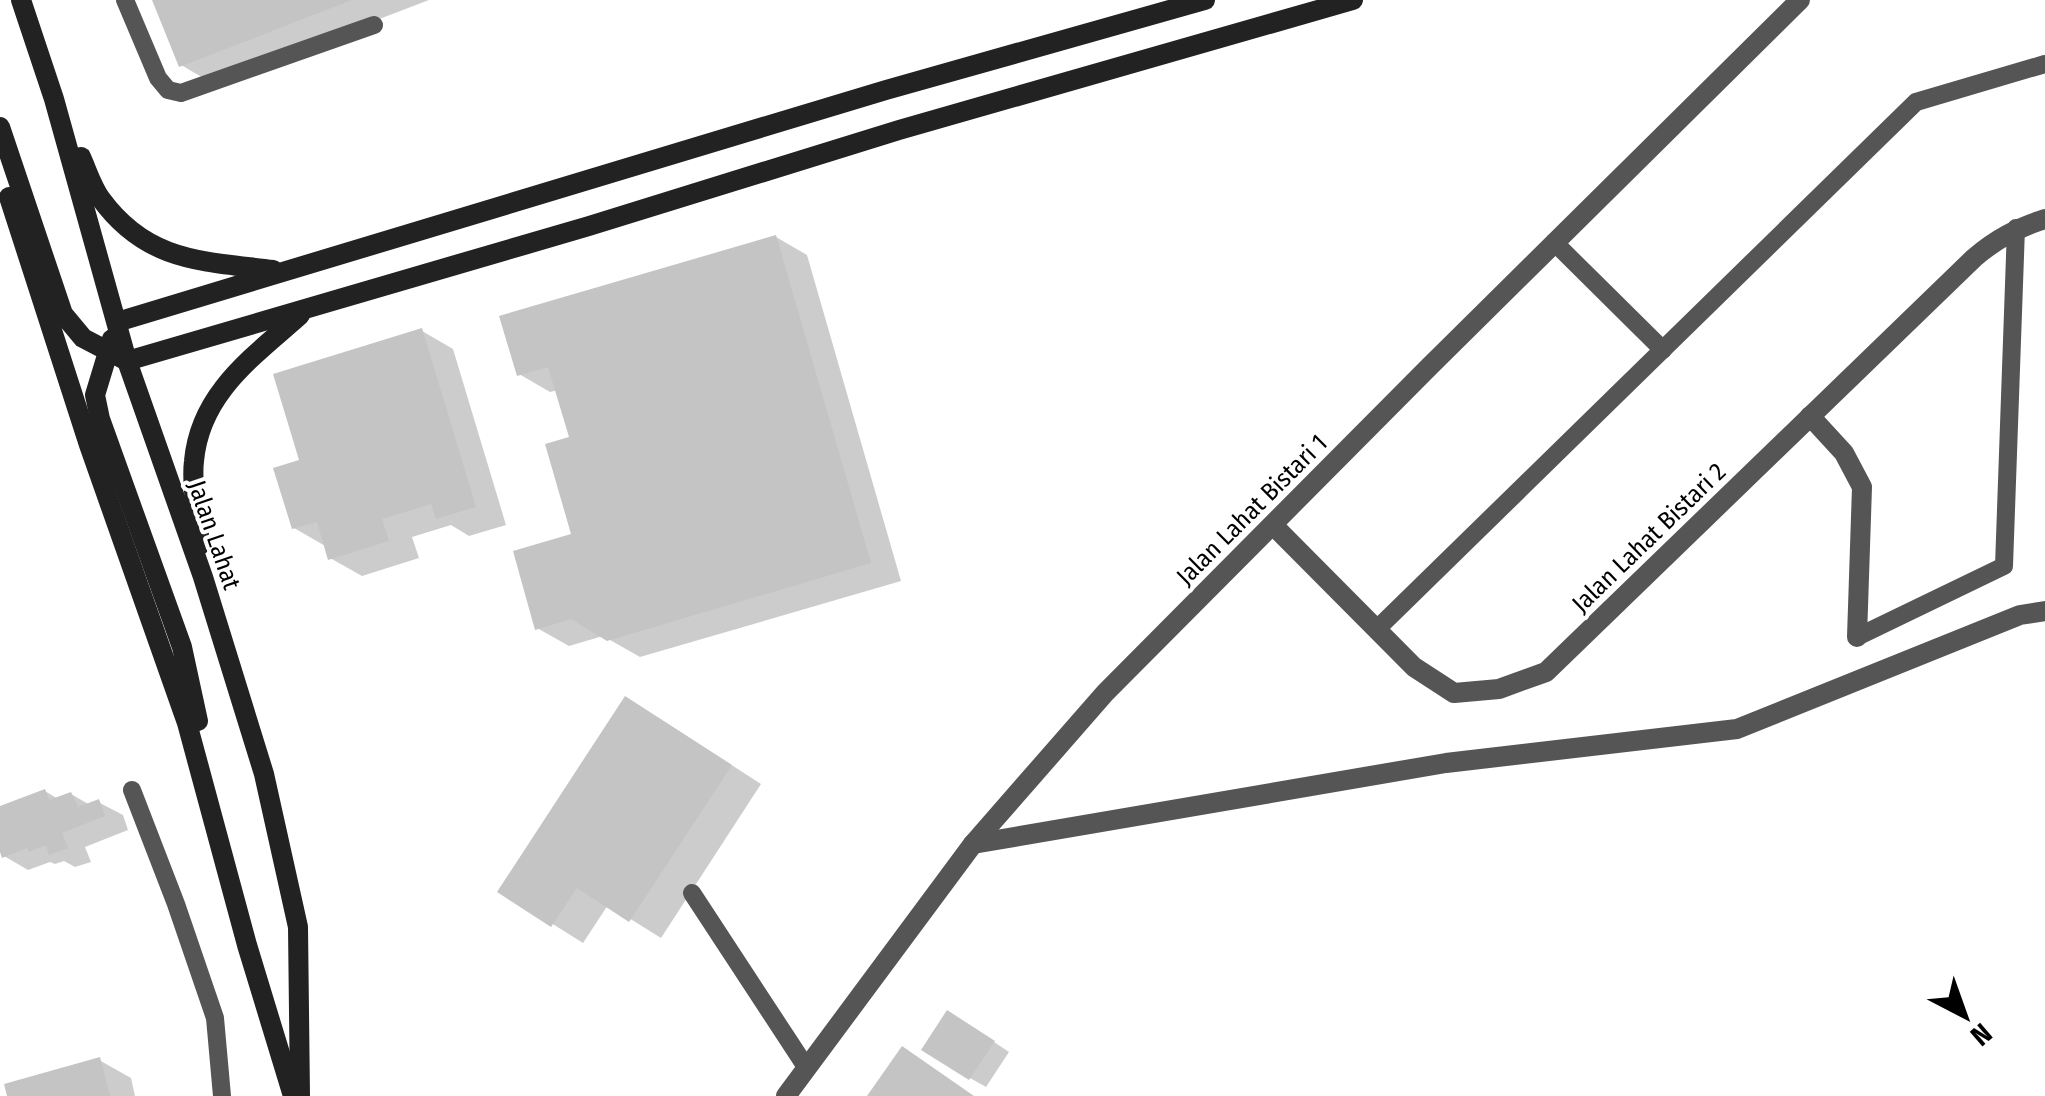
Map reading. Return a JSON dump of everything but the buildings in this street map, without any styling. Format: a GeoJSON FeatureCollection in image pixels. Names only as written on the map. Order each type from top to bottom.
{"type":"FeatureCollection","features":[{"type":"Feature","properties":{"kind":"main road","name":"Jalan Lahat"},"geometry":{"type":"LineString","coordinates":[[21,0],[54,99],[128,362],[203,577],[264,774],[298,926],[296,1096]]}},
{"type":"Feature","properties":{"kind":"main road"},"geometry":{"type":"LineString","coordinates":[[247,945],[182,648],[100,419],[95,395],[117,322],[886,90],[1205,0]]}},
{"type":"Feature","properties":{"kind":"main road"},"geometry":{"type":"LineString","coordinates":[[0,126],[63,314],[83,338],[128,362],[899,130],[1353,0]]}},
{"type":"Feature","properties":{"kind":"main road"},"geometry":{"type":"LineString","coordinates":[[54,99],[99,196],[127,228],[160,250],[197,260],[280,271]]}},
{"type":"Feature","properties":{"kind":"main road","name":"Jalan Lahat"},"geometry":{"type":"LineString","coordinates":[[0,169],[89,444],[187,723],[247,945],[296,1096]]}},
{"type":"Feature","properties":{"kind":"main road"},"geometry":{"type":"LineString","coordinates":[[203,577],[194,461],[204,415],[232,375],[307,309]]}},
{"type":"Feature","properties":{"kind":"street","name":"Jalan Lahat Bistari 1"},"geometry":{"type":"LineString","coordinates":[[786,1096],[972,844],[1104,693],[1800,0]]}},
{"type":"Feature","properties":{"kind":"street","name":"Jalan Lahat Bistari 2"},"geometry":{"type":"LineString","coordinates":[[1273,525],[1414,667],[1454,693],[1498,689],[1546,672],[1974,258],[2016,228],[2045,219]]}},
{"type":"Feature","properties":{"kind":"street"},"geometry":{"type":"LineString","coordinates":[[1810,416],[1844,453],[1862,487],[1857,638]]}},
{"type":"Feature","properties":{"kind":"street"},"geometry":{"type":"LineString","coordinates":[[972,844],[1446,762],[1737,729],[2020,616],[2045,611]]}},
{"type":"Feature","properties":{"kind":"lane"},"geometry":{"type":"LineString","coordinates":[[125,0],[158,78],[168,90],[181,93],[374,25]]}},
{"type":"Feature","properties":{"kind":"lane"},"geometry":{"type":"LineString","coordinates":[[1378,628],[1916,102],[2045,64]]}},
{"type":"Feature","properties":{"kind":"lane"},"geometry":{"type":"LineString","coordinates":[[1857,638],[2004,566],[2016,228]]}},
{"type":"Feature","properties":{"kind":"lane"},"geometry":{"type":"LineString","coordinates":[[1554,242],[1663,350]]}},
{"type":"Feature","properties":{"kind":"lane"},"geometry":{"type":"LineString","coordinates":[[132,790],[215,1018],[222,1096]]}},
{"type":"Feature","properties":{"kind":"lane"},"geometry":{"type":"LineString","coordinates":[[692,893],[806,1067]]}}]}
